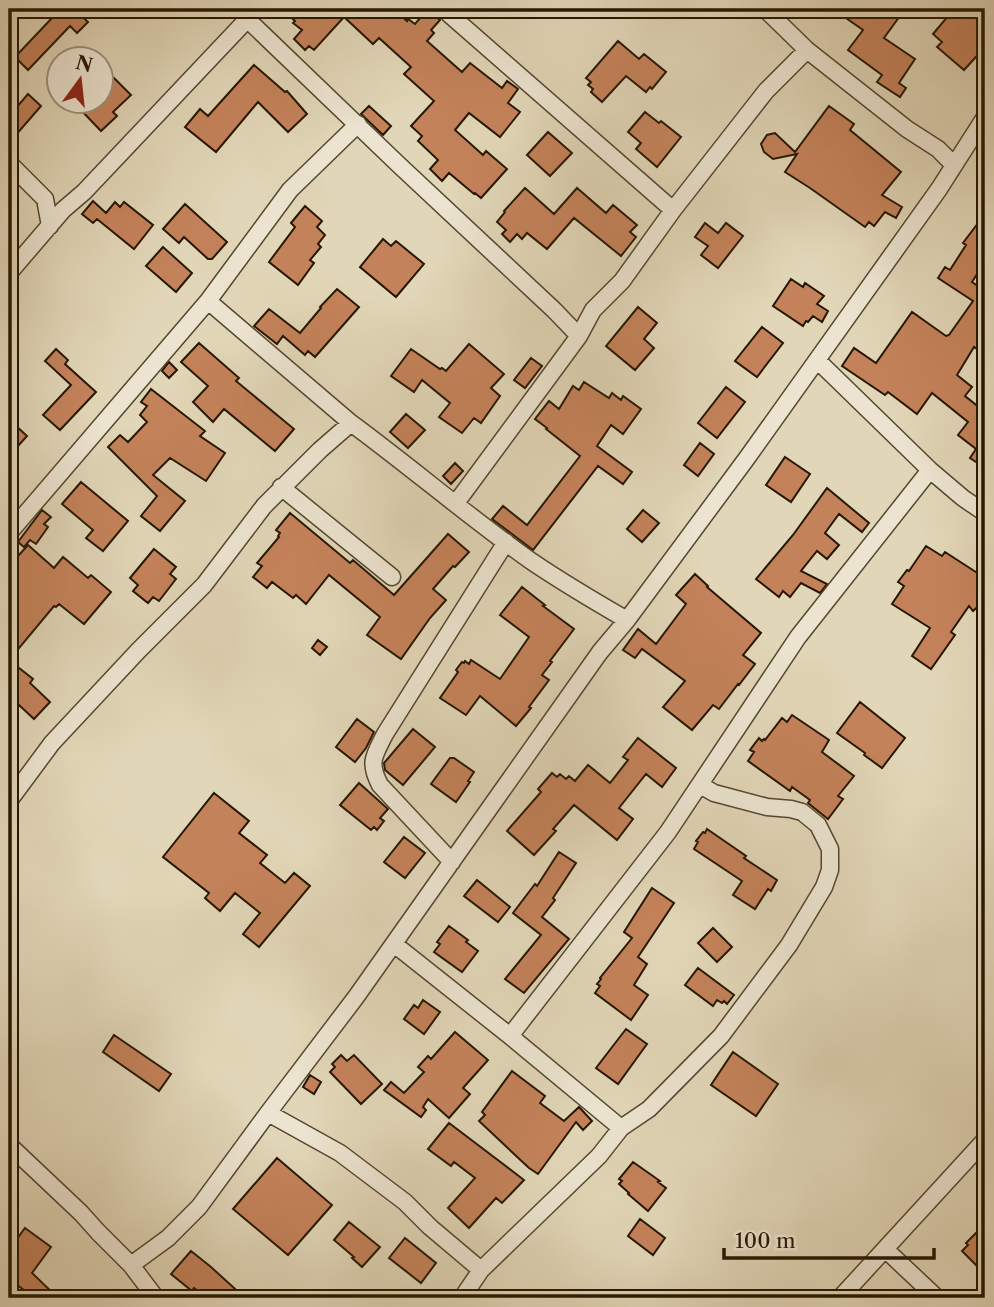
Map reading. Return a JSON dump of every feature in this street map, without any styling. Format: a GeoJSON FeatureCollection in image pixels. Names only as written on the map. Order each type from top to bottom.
{"type":"FeatureCollection","features":[{"type":"Feature","properties":{"kind":"street"},"geometry":{"type":"LineString","coordinates":[[765,9],[807,50],[954,164]]}},
{"type":"Feature","properties":{"kind":"street"},"geometry":{"type":"LineString","coordinates":[[449,11],[673,210]]}},
{"type":"Feature","properties":{"kind":"street"},"geometry":{"type":"LineString","coordinates":[[9,274],[50,226],[252,14],[399,165],[579,335]]}},
{"type":"Feature","properties":{"kind":"street"},"geometry":{"type":"LineString","coordinates":[[456,503],[579,335],[593,310],[622,281],[673,210],[766,91],[807,50]]}},
{"type":"Feature","properties":{"kind":"street"},"geometry":{"type":"LineString","coordinates":[[131,1265],[167,1238],[200,1207],[356,997],[600,652],[627,620],[747,458],[985,117]]}},
{"type":"Feature","properties":{"kind":"street"},"geometry":{"type":"LineString","coordinates":[[9,533],[208,301],[290,190],[358,124]]}},
{"type":"Feature","properties":{"kind":"street"},"geometry":{"type":"LineString","coordinates":[[9,163],[45,199],[50,226]]}},
{"type":"Feature","properties":{"kind":"street"},"geometry":{"type":"LineString","coordinates":[[45,199],[75,200]]}},
{"type":"Feature","properties":{"kind":"street"},"geometry":{"type":"LineString","coordinates":[[208,301],[351,424],[506,542],[561,581],[627,620]]}},
{"type":"Feature","properties":{"kind":"street"},"geometry":{"type":"LineString","coordinates":[[817,360],[930,470],[985,513]]}},
{"type":"Feature","properties":{"kind":"street"},"geometry":{"type":"LineString","coordinates":[[9,801],[52,743],[204,584],[281,487],[351,424]]}},
{"type":"Feature","properties":{"kind":"street"},"geometry":{"type":"LineString","coordinates":[[510,1036],[668,832],[798,637],[930,470]]}},
{"type":"Feature","properties":{"kind":"street"},"geometry":{"type":"LineString","coordinates":[[281,487],[392,577]]}},
{"type":"Feature","properties":{"kind":"street"},"geometry":{"type":"LineString","coordinates":[[452,862],[380,785],[372,770],[375,754],[392,723],[506,542]]}},
{"type":"Feature","properties":{"kind":"street"},"geometry":{"type":"LineString","coordinates":[[463,1298],[481,1270],[599,1156],[621,1128],[649,1109],[721,1036],[789,945],[824,887],[830,870],[830,849],[818,825],[802,812],[767,807],[714,793],[700,785]]}},
{"type":"Feature","properties":{"kind":"street"},"geometry":{"type":"LineString","coordinates":[[394,944],[621,1128]]}},
{"type":"Feature","properties":{"kind":"street"},"geometry":{"type":"LineString","coordinates":[[268,1113],[340,1153],[405,1202],[481,1270]]}},
{"type":"Feature","properties":{"kind":"street"},"geometry":{"type":"LineString","coordinates":[[840,1298],[985,1140]]}},
{"type":"Feature","properties":{"kind":"street"},"geometry":{"type":"LineString","coordinates":[[9,1145],[131,1265],[156,1298]]}},
{"type":"Feature","properties":{"kind":"street"},"geometry":{"type":"LineString","coordinates":[[885,1249],[937,1298]]}},
{"type":"Feature","properties":{"kind":"building"},"geometry":{"type":"Polygon","coordinates":[[[41,9],[74,9],[88,22],[77,33],[70,26],[51,46],[46,46],[46,51],[28,70],[15,57],[52,18],[41,9]]]}},
{"type":"Feature","properties":{"kind":"building"},"geometry":{"type":"Polygon","coordinates":[[[282,9],[394,9],[407,21],[408,19],[415,24],[428,9],[440,20],[431,30],[434,33],[427,41],[462,72],[470,63],[502,88],[507,81],[518,89],[508,103],[520,112],[500,137],[469,113],[455,130],[483,155],[486,151],[507,169],[481,198],[449,173],[442,181],[430,169],[438,160],[418,141],[422,136],[411,126],[434,101],[404,74],[411,67],[379,38],[373,44],[344,17],[314,50],[309,46],[305,50],[294,39],[302,30],[282,9]]]}},
{"type":"Feature","properties":{"kind":"building"},"geometry":{"type":"Polygon","coordinates":[[[833,9],[905,9],[884,38],[915,59],[899,83],[906,88],[900,97],[877,82],[882,75],[848,50],[863,30],[833,9]]]}},
{"type":"Feature","properties":{"kind":"building"},"geometry":{"type":"Polygon","coordinates":[[[954,9],[985,9],[985,31],[980,39],[985,43],[985,47],[964,70],[937,47],[942,42],[933,34],[954,9]]]}},
{"type":"Feature","properties":{"kind":"building"},"geometry":{"type":"Polygon","coordinates":[[[618,41],[639,59],[644,54],[666,72],[652,89],[650,87],[646,92],[626,76],[602,102],[591,92],[593,89],[588,85],[591,82],[586,78],[618,41]]]}},
{"type":"Feature","properties":{"kind":"building"},"geometry":{"type":"Polygon","coordinates":[[[254,65],[287,91],[307,114],[288,132],[258,102],[216,152],[185,127],[200,109],[208,116],[254,65]]]}},
{"type":"Feature","properties":{"kind":"building"},"geometry":{"type":"Polygon","coordinates":[[[116,80],[131,95],[116,109],[116,80]]]}},
{"type":"Feature","properties":{"kind":"building"},"geometry":{"type":"Polygon","coordinates":[[[28,94],[41,106],[15,136],[9,130],[9,116],[28,94]]]}},
{"type":"Feature","properties":{"kind":"building"},"geometry":{"type":"Polygon","coordinates":[[[369,106],[391,126],[383,135],[361,114],[369,106]]]}},
{"type":"Feature","properties":{"kind":"building"},"geometry":{"type":"Polygon","coordinates":[[[829,106],[854,124],[850,130],[901,172],[882,195],[902,207],[896,218],[885,212],[874,226],[869,222],[865,227],[785,172],[797,154],[773,159],[764,152],[761,144],[767,135],[775,133],[795,152],[829,106]]]}},
{"type":"Feature","properties":{"kind":"building"},"geometry":{"type":"Polygon","coordinates":[[[645,112],[681,137],[657,167],[636,149],[641,143],[628,132],[645,112]]]}},
{"type":"Feature","properties":{"kind":"building"},"geometry":{"type":"Polygon","coordinates":[[[87,116],[117,116],[101,131],[87,116]]]}},
{"type":"Feature","properties":{"kind":"building"},"geometry":{"type":"Polygon","coordinates":[[[548,132],[572,153],[550,176],[527,155],[548,132]]]}},
{"type":"Feature","properties":{"kind":"building"},"geometry":{"type":"Polygon","coordinates":[[[525,188],[554,214],[577,188],[606,213],[613,205],[637,225],[630,232],[636,237],[621,256],[574,218],[547,249],[527,233],[522,239],[517,234],[510,242],[502,234],[506,230],[497,222],[525,188]]]}},
{"type":"Feature","properties":{"kind":"building"},"geometry":{"type":"Polygon","coordinates":[[[93,201],[106,213],[115,202],[120,207],[124,202],[153,225],[134,249],[97,219],[93,223],[82,214],[93,201]]]}},
{"type":"Feature","properties":{"kind":"building"},"geometry":{"type":"Polygon","coordinates":[[[185,204],[227,242],[212,259],[208,259],[184,237],[179,243],[163,229],[185,204]]]}},
{"type":"Feature","properties":{"kind":"building"},"geometry":{"type":"Polygon","coordinates":[[[305,206],[322,221],[317,227],[325,235],[318,244],[321,247],[310,260],[314,263],[298,285],[269,262],[295,227],[291,223],[305,206]]]}},
{"type":"Feature","properties":{"kind":"building"},"geometry":{"type":"Polygon","coordinates":[[[985,214],[985,262],[972,282],[985,291],[985,343],[980,351],[974,347],[957,375],[972,387],[965,396],[985,412],[985,468],[970,458],[976,449],[958,435],[968,422],[932,393],[917,414],[888,392],[885,395],[842,366],[854,348],[876,363],[912,312],[946,336],[949,335],[973,301],[938,278],[945,267],[950,270],[966,245],[963,243],[985,214]]]}},
{"type":"Feature","properties":{"kind":"building"},"geometry":{"type":"Polygon","coordinates":[[[705,223],[718,233],[726,223],[743,236],[718,268],[701,255],[708,246],[695,237],[705,223]]]}},
{"type":"Feature","properties":{"kind":"building"},"geometry":{"type":"Polygon","coordinates":[[[383,239],[391,246],[396,241],[424,264],[396,297],[360,267],[383,239]]]}},
{"type":"Feature","properties":{"kind":"building"},"geometry":{"type":"Polygon","coordinates":[[[163,247],[192,273],[176,292],[146,266],[163,247]]]}},
{"type":"Feature","properties":{"kind":"building"},"geometry":{"type":"Polygon","coordinates":[[[791,279],[803,287],[805,283],[824,296],[817,304],[828,311],[822,322],[813,316],[803,326],[773,306],[791,279]]]}},
{"type":"Feature","properties":{"kind":"building"},"geometry":{"type":"Polygon","coordinates":[[[337,289],[359,307],[315,357],[308,351],[305,355],[283,336],[277,344],[254,326],[269,309],[300,333],[337,289]]]}},
{"type":"Feature","properties":{"kind":"building"},"geometry":{"type":"Polygon","coordinates":[[[638,307],[657,323],[644,339],[654,348],[635,370],[606,346],[638,307]]]}},
{"type":"Feature","properties":{"kind":"building"},"geometry":{"type":"Polygon","coordinates":[[[762,327],[783,343],[757,377],[735,361],[762,327]]]}},
{"type":"Feature","properties":{"kind":"building"},"geometry":{"type":"Polygon","coordinates":[[[199,343],[239,378],[236,381],[294,429],[275,451],[224,409],[213,422],[193,402],[208,386],[181,362],[199,343]]]}},
{"type":"Feature","properties":{"kind":"building"},"geometry":{"type":"Polygon","coordinates":[[[469,344],[504,374],[491,388],[500,396],[481,423],[474,418],[462,433],[439,417],[450,403],[422,380],[414,392],[391,376],[411,349],[446,371],[469,344]]]}},
{"type":"Feature","properties":{"kind":"building"},"geometry":{"type":"Polygon","coordinates":[[[56,349],[68,360],[65,364],[96,392],[60,430],[43,415],[71,385],[45,361],[56,349]]]}},
{"type":"Feature","properties":{"kind":"building"},"geometry":{"type":"Polygon","coordinates":[[[531,358],[542,366],[525,388],[514,380],[531,358]]]}},
{"type":"Feature","properties":{"kind":"building"},"geometry":{"type":"Polygon","coordinates":[[[169,362],[177,370],[169,378],[162,371],[169,362]]]}},
{"type":"Feature","properties":{"kind":"building"},"geometry":{"type":"Polygon","coordinates":[[[584,382],[609,398],[612,393],[621,400],[623,396],[641,409],[623,434],[611,425],[597,446],[632,472],[623,484],[598,466],[533,550],[492,519],[503,506],[527,525],[580,456],[535,419],[549,401],[559,409],[573,386],[579,390],[584,382]]]}},
{"type":"Feature","properties":{"kind":"building"},"geometry":{"type":"Polygon","coordinates":[[[726,387],[745,402],[717,438],[698,423],[726,387]]]}},
{"type":"Feature","properties":{"kind":"building"},"geometry":{"type":"Polygon","coordinates":[[[151,389],[205,431],[200,436],[225,453],[206,481],[170,458],[153,475],[185,501],[160,531],[141,516],[157,496],[108,447],[120,435],[128,442],[147,422],[140,415],[147,406],[141,402],[151,389]]]}},
{"type":"Feature","properties":{"kind":"building"},"geometry":{"type":"Polygon","coordinates":[[[406,414],[425,430],[408,448],[390,432],[406,414]]]}},
{"type":"Feature","properties":{"kind":"building"},"geometry":{"type":"Polygon","coordinates":[[[14,424],[27,436],[9,456],[9,430],[14,424]]]}},
{"type":"Feature","properties":{"kind":"building"},"geometry":{"type":"Polygon","coordinates":[[[700,443],[714,454],[698,476],[684,465],[700,443]]]}},
{"type":"Feature","properties":{"kind":"building"},"geometry":{"type":"Polygon","coordinates":[[[785,457],[810,474],[791,502],[766,485],[785,457]]]}},
{"type":"Feature","properties":{"kind":"building"},"geometry":{"type":"Polygon","coordinates":[[[455,463],[463,471],[451,484],[443,476],[455,463]]]}},
{"type":"Feature","properties":{"kind":"building"},"geometry":{"type":"Polygon","coordinates":[[[81,482],[128,521],[103,551],[86,538],[93,530],[62,504],[81,482]]]}},
{"type":"Feature","properties":{"kind":"building"},"geometry":{"type":"Polygon","coordinates":[[[827,488],[869,523],[862,532],[839,514],[825,533],[839,545],[827,559],[817,551],[801,571],[827,584],[820,593],[801,583],[790,597],[783,591],[779,597],[756,579],[793,535],[827,488]]]}},
{"type":"Feature","properties":{"kind":"building"},"geometry":{"type":"Polygon","coordinates":[[[42,510],[51,517],[44,524],[48,527],[36,544],[30,540],[24,547],[18,542],[42,510]]]}},
{"type":"Feature","properties":{"kind":"building"},"geometry":{"type":"Polygon","coordinates":[[[643,510],[659,523],[642,542],[627,529],[643,510]]]}},
{"type":"Feature","properties":{"kind":"building"},"geometry":{"type":"Polygon","coordinates":[[[290,513],[350,563],[353,560],[394,595],[448,534],[469,552],[433,589],[446,600],[401,659],[367,635],[380,617],[329,575],[306,604],[296,595],[293,598],[272,582],[267,588],[253,577],[262,566],[257,563],[279,537],[280,533],[276,530],[290,513]]]}},
{"type":"Feature","properties":{"kind":"building"},"geometry":{"type":"Polygon","coordinates":[[[28,545],[54,568],[63,557],[88,578],[91,575],[111,592],[84,624],[59,604],[54,606],[9,660],[9,566],[28,545]]]}},
{"type":"Feature","properties":{"kind":"building"},"geometry":{"type":"Polygon","coordinates":[[[926,546],[942,556],[945,552],[979,574],[985,568],[985,600],[973,611],[969,606],[951,632],[955,635],[931,669],[912,656],[930,628],[892,604],[904,586],[898,582],[926,546]]]}},
{"type":"Feature","properties":{"kind":"building"},"geometry":{"type":"Polygon","coordinates":[[[154,549],[176,567],[170,574],[176,579],[159,601],[153,597],[148,603],[133,591],[138,585],[130,578],[154,549]]]}},
{"type":"Feature","properties":{"kind":"building"},"geometry":{"type":"Polygon","coordinates":[[[695,574],[761,633],[743,655],[755,664],[719,709],[713,705],[692,730],[663,707],[685,681],[642,649],[635,658],[623,650],[638,629],[656,644],[686,604],[676,595],[695,574]]]}},
{"type":"Feature","properties":{"kind":"building"},"geometry":{"type":"Polygon","coordinates":[[[522,587],[574,629],[542,675],[549,680],[516,726],[480,696],[466,715],[440,698],[458,672],[456,670],[465,661],[469,664],[471,660],[500,679],[529,637],[500,615],[522,587]]]}},
{"type":"Feature","properties":{"kind":"building"},"geometry":{"type":"Polygon","coordinates":[[[318,640],[327,647],[320,655],[312,648],[318,640]]]}},
{"type":"Feature","properties":{"kind":"building"},"geometry":{"type":"Polygon","coordinates":[[[9,660],[33,679],[30,683],[50,702],[34,719],[19,705],[9,717],[9,660]]]}},
{"type":"Feature","properties":{"kind":"building"},"geometry":{"type":"Polygon","coordinates":[[[860,702],[905,738],[882,768],[837,733],[860,702]]]}},
{"type":"Feature","properties":{"kind":"building"},"geometry":{"type":"Polygon","coordinates":[[[792,715],[829,740],[822,752],[854,776],[838,796],[843,799],[828,819],[808,803],[810,800],[792,787],[790,791],[748,761],[754,752],[750,750],[759,738],[765,740],[782,718],[787,722],[792,715]]]}},
{"type":"Feature","properties":{"kind":"building"},"geometry":{"type":"Polygon","coordinates":[[[357,719],[374,732],[355,762],[336,747],[357,719]]]}},
{"type":"Feature","properties":{"kind":"building"},"geometry":{"type":"Polygon","coordinates":[[[413,729],[435,747],[403,785],[385,770],[384,763],[413,729]]]}},
{"type":"Feature","properties":{"kind":"building"},"geometry":{"type":"Polygon","coordinates":[[[638,738],[676,768],[662,787],[646,774],[619,808],[633,819],[617,840],[574,805],[553,829],[556,831],[534,855],[507,831],[541,792],[538,789],[552,773],[557,777],[560,774],[566,779],[569,776],[575,781],[588,765],[610,783],[628,760],[623,757],[638,738]]]}},
{"type":"Feature","properties":{"kind":"building"},"geometry":{"type":"Polygon","coordinates":[[[450,758],[474,772],[456,802],[431,784],[450,758]]]}},
{"type":"Feature","properties":{"kind":"building"},"geometry":{"type":"Polygon","coordinates":[[[359,783],[388,809],[380,818],[384,821],[377,830],[374,827],[371,830],[340,805],[359,783]]]}},
{"type":"Feature","properties":{"kind":"building"},"geometry":{"type":"Polygon","coordinates":[[[214,793],[249,821],[239,833],[267,855],[260,863],[285,883],[294,873],[310,886],[259,947],[243,934],[260,913],[235,893],[220,911],[205,898],[209,893],[163,857],[214,793]]]}},
{"type":"Feature","properties":{"kind":"building"},"geometry":{"type":"Polygon","coordinates":[[[707,829],[777,880],[755,909],[733,895],[742,881],[694,849],[698,842],[696,841],[707,829]]]}},
{"type":"Feature","properties":{"kind":"building"},"geometry":{"type":"Polygon","coordinates":[[[404,837],[425,853],[405,878],[384,862],[404,837]]]}},
{"type":"Feature","properties":{"kind":"building"},"geometry":{"type":"Polygon","coordinates":[[[559,852],[576,863],[542,917],[569,939],[524,993],[505,979],[541,935],[513,913],[535,884],[537,886],[559,852]]]}},
{"type":"Feature","properties":{"kind":"building"},"geometry":{"type":"Polygon","coordinates":[[[477,880],[510,907],[498,922],[464,896],[477,880]]]}},
{"type":"Feature","properties":{"kind":"building"},"geometry":{"type":"Polygon","coordinates":[[[652,888],[674,903],[638,957],[647,964],[634,985],[648,995],[631,1020],[595,993],[600,986],[597,984],[600,978],[632,938],[624,932],[652,888]]]}},
{"type":"Feature","properties":{"kind":"building"},"geometry":{"type":"Polygon","coordinates":[[[449,926],[478,951],[462,972],[434,952],[440,944],[437,942],[449,926]]]}},
{"type":"Feature","properties":{"kind":"building"},"geometry":{"type":"Polygon","coordinates":[[[713,928],[732,947],[717,962],[698,943],[713,928]]]}},
{"type":"Feature","properties":{"kind":"building"},"geometry":{"type":"Polygon","coordinates":[[[698,968],[734,995],[727,1004],[717,1000],[713,1006],[685,985],[698,968]]]}},
{"type":"Feature","properties":{"kind":"building"},"geometry":{"type":"Polygon","coordinates":[[[423,1000],[440,1012],[424,1034],[404,1019],[414,1005],[418,1008],[423,1000]]]}},
{"type":"Feature","properties":{"kind":"building"},"geometry":{"type":"Polygon","coordinates":[[[626,1029],[647,1044],[618,1084],[596,1068],[626,1029]]]}},
{"type":"Feature","properties":{"kind":"building"},"geometry":{"type":"Polygon","coordinates":[[[455,1032],[488,1060],[463,1088],[470,1094],[449,1118],[428,1099],[423,1107],[426,1110],[421,1117],[384,1090],[391,1082],[404,1093],[424,1072],[418,1067],[428,1056],[431,1059],[455,1032]]]}},
{"type":"Feature","properties":{"kind":"building"},"geometry":{"type":"Polygon","coordinates":[[[114,1035],[171,1074],[159,1091],[103,1052],[114,1035]]]}},
{"type":"Feature","properties":{"kind":"building"},"geometry":{"type":"Polygon","coordinates":[[[733,1052],[778,1084],[756,1116],[711,1085],[733,1052]]]}},
{"type":"Feature","properties":{"kind":"building"},"geometry":{"type":"Polygon","coordinates":[[[341,1055],[347,1061],[354,1055],[382,1084],[361,1104],[330,1072],[335,1067],[332,1064],[341,1055]]]}},
{"type":"Feature","properties":{"kind":"building"},"geometry":{"type":"Polygon","coordinates":[[[512,1071],[545,1096],[540,1103],[564,1121],[579,1107],[592,1121],[583,1130],[576,1122],[538,1174],[479,1121],[485,1115],[482,1112],[512,1071]]]}},
{"type":"Feature","properties":{"kind":"building"},"geometry":{"type":"Polygon","coordinates":[[[310,1075],[321,1082],[314,1094],[303,1087],[310,1075]]]}},
{"type":"Feature","properties":{"kind":"building"},"geometry":{"type":"Polygon","coordinates":[[[449,1123],[524,1180],[502,1203],[496,1198],[469,1228],[448,1208],[475,1178],[454,1162],[451,1166],[428,1149],[449,1123]]]}},
{"type":"Feature","properties":{"kind":"building"},"geometry":{"type":"Polygon","coordinates":[[[277,1158],[332,1205],[288,1255],[233,1209],[277,1158]]]}},
{"type":"Feature","properties":{"kind":"building"},"geometry":{"type":"Polygon","coordinates":[[[633,1162],[666,1188],[648,1211],[619,1184],[622,1181],[619,1179],[633,1162]]]}},
{"type":"Feature","properties":{"kind":"building"},"geometry":{"type":"Polygon","coordinates":[[[640,1219],[665,1238],[653,1255],[628,1236],[640,1219]]]}},
{"type":"Feature","properties":{"kind":"building"},"geometry":{"type":"Polygon","coordinates":[[[349,1222],[380,1247],[362,1267],[334,1240],[349,1222]]]}},
{"type":"Feature","properties":{"kind":"building"},"geometry":{"type":"Polygon","coordinates":[[[985,1224],[985,1262],[979,1268],[962,1251],[968,1245],[966,1243],[985,1224]]]}},
{"type":"Feature","properties":{"kind":"building"},"geometry":{"type":"Polygon","coordinates":[[[25,1228],[51,1247],[32,1273],[58,1298],[35,1298],[9,1279],[9,1250],[25,1228]]]}},
{"type":"Feature","properties":{"kind":"building"},"geometry":{"type":"Polygon","coordinates":[[[405,1238],[436,1263],[421,1283],[389,1258],[405,1238]]]}},
{"type":"Feature","properties":{"kind":"building"},"geometry":{"type":"Polygon","coordinates":[[[191,1251],[245,1298],[207,1298],[194,1288],[192,1291],[171,1274],[191,1251]]]}}]}
